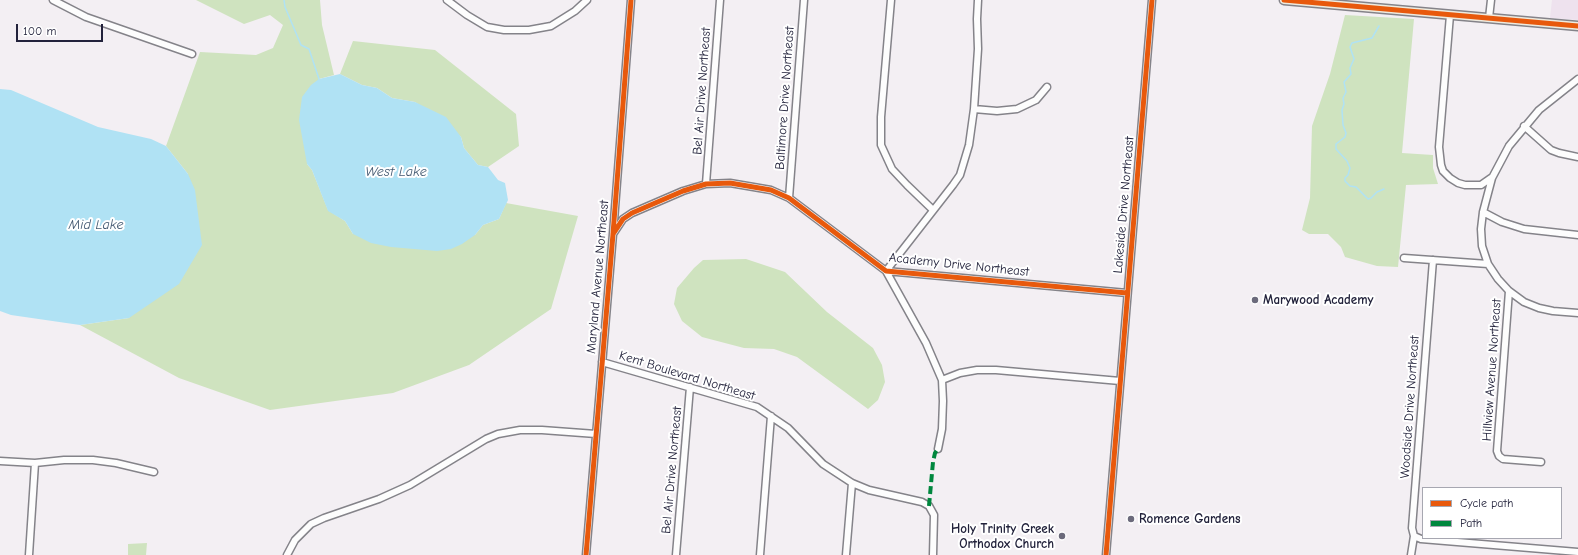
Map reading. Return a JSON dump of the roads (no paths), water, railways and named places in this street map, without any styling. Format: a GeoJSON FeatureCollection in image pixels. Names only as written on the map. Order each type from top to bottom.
{"type":"FeatureCollection","features":[{"type":"Feature","properties":{"kind":"main road"},"geometry":{"type":"LineString","coordinates":[[1284,0],[1578,26]]}},
{"type":"Feature","properties":{"kind":"street"},"geometry":{"type":"LineString","coordinates":[[53,0],[86,17],[192,54]]}},
{"type":"Feature","properties":{"kind":"street"},"geometry":{"type":"LineString","coordinates":[[447,0],[467,15],[487,27],[504,30],[529,30],[551,26],[575,11],[587,0]]}},
{"type":"Feature","properties":{"kind":"street","name":"Maryland Avenue Northeast"},"geometry":{"type":"LineString","coordinates":[[586,555],[613,234],[630,0]]}},
{"type":"Feature","properties":{"kind":"street","name":"Bel Air Drive Northeast"},"geometry":{"type":"LineString","coordinates":[[706,184],[720,0]]}},
{"type":"Feature","properties":{"kind":"street","name":"Baltimore Drive Northeast"},"geometry":{"type":"LineString","coordinates":[[789,198],[804,0]]}},
{"type":"Feature","properties":{"kind":"street"},"geometry":{"type":"LineString","coordinates":[[891,0],[881,117],[882,145],[892,169],[933,210]]}},
{"type":"Feature","properties":{"kind":"street"},"geometry":{"type":"LineString","coordinates":[[938,449],[942,429],[942,380],[926,343],[886,270],[960,175],[968,145],[974,109],[978,49],[978,0]]}},
{"type":"Feature","properties":{"kind":"street","name":"Lakeside Drive Northeast"},"geometry":{"type":"LineString","coordinates":[[1106,555],[1152,0]]}},
{"type":"Feature","properties":{"kind":"street"},"geometry":{"type":"LineString","coordinates":[[1490,18],[1491,0]]}},
{"type":"Feature","properties":{"kind":"street"},"geometry":{"type":"LineString","coordinates":[[1450,15],[1439,147],[1441,165],[1443,171],[1458,183],[1466,185],[1481,185],[1492,178]]}},
{"type":"Feature","properties":{"kind":"street"},"geometry":{"type":"LineString","coordinates":[[1578,80],[1549,101],[1524,126],[1509,146],[1492,178],[1483,212],[1481,230],[1482,246],[1488,264],[1498,279],[1509,291],[1524,302],[1539,308],[1578,313]]}},
{"type":"Feature","properties":{"kind":"street"},"geometry":{"type":"LineString","coordinates":[[974,109],[1004,111],[1024,107],[1036,100],[1047,87]]}},
{"type":"Feature","properties":{"kind":"street"},"geometry":{"type":"LineString","coordinates":[[1524,126],[1551,150],[1559,154],[1578,157]]}},
{"type":"Feature","properties":{"kind":"street","name":"Academy Drive Northeast"},"geometry":{"type":"LineString","coordinates":[[613,234],[623,219],[632,213],[683,191],[706,184],[730,183],[771,190],[789,198],[886,270],[1127,293]]}},
{"type":"Feature","properties":{"kind":"street"},"geometry":{"type":"LineString","coordinates":[[1483,212],[1502,222],[1524,229],[1578,235]]}},
{"type":"Feature","properties":{"kind":"street"},"geometry":{"type":"LineString","coordinates":[[1404,258],[1488,264]]}},
{"type":"Feature","properties":{"kind":"street","name":"Woodside Drive Northeast"},"geometry":{"type":"LineString","coordinates":[[1411,555],[1414,536],[1412,533],[1412,520],[1433,260]]}},
{"type":"Feature","properties":{"kind":"street","name":"Hillview Avenue Northeast"},"geometry":{"type":"LineString","coordinates":[[1509,291],[1497,451],[1499,456],[1504,459],[1541,462]]}},
{"type":"Feature","properties":{"kind":"street","name":"Kent Boulevard Northeast"},"geometry":{"type":"LineString","coordinates":[[602,362],[757,408],[788,428],[823,464],[852,483],[869,490],[922,502],[929,506],[934,515],[933,555]]}},
{"type":"Feature","properties":{"kind":"street"},"geometry":{"type":"LineString","coordinates":[[942,380],[960,373],[977,370],[996,370],[1120,381]]}},
{"type":"Feature","properties":{"kind":"street","name":"Bel Air Drive Northeast"},"geometry":{"type":"LineString","coordinates":[[676,555],[690,387]]}},
{"type":"Feature","properties":{"kind":"street"},"geometry":{"type":"LineString","coordinates":[[760,555],[771,416]]}},
{"type":"Feature","properties":{"kind":"street"},"geometry":{"type":"LineString","coordinates":[[287,555],[295,540],[311,524],[379,499],[410,485],[486,439],[498,434],[520,430],[542,430],[596,434]]}},
{"type":"Feature","properties":{"kind":"street"},"geometry":{"type":"LineString","coordinates":[[0,461],[36,463],[64,460],[93,460],[116,463],[154,472]]}},
{"type":"Feature","properties":{"kind":"street"},"geometry":{"type":"LineString","coordinates":[[28,555],[36,463]]}},
{"type":"Feature","properties":{"kind":"street"},"geometry":{"type":"LineString","coordinates":[[846,555],[852,483]]}},
{"type":"Feature","properties":{"kind":"street"},"geometry":{"type":"LineString","coordinates":[[1414,536],[1421,539],[1578,552]]}},
{"type":"Feature","properties":{"kind":"water","name":"West Lake"},"geometry":{"type":"Polygon","coordinates":[[[340,74],[362,85],[377,88],[392,98],[415,102],[446,117],[461,137],[464,148],[478,165],[488,167],[498,180],[505,183],[508,200],[499,219],[483,225],[475,235],[462,244],[451,249],[437,251],[391,247],[371,243],[353,234],[345,221],[328,211],[312,170],[307,164],[299,120],[302,97],[311,85],[319,79],[340,74]]]}},
{"type":"Feature","properties":{"kind":"water","name":"Mid Lake"},"geometry":{"type":"Polygon","coordinates":[[[0,89],[11,90],[98,127],[151,139],[166,146],[188,174],[195,190],[202,245],[179,284],[129,318],[80,325],[11,315],[0,311],[0,89]]]}},
{"type":"Feature","properties":{"kind":"waterway"},"geometry":{"type":"LineString","coordinates":[[284,0],[285,7],[301,45],[309,49],[319,79]]}},
{"type":"Feature","properties":{"kind":"waterway"},"geometry":{"type":"LineString","coordinates":[[1379,26],[1372,38],[1352,43],[1350,47],[1354,59],[1350,68],[1351,74],[1344,82],[1346,92],[1343,98],[1344,104],[1342,110],[1343,125],[1346,133],[1345,137],[1336,144],[1336,149],[1347,161],[1350,168],[1348,175],[1345,178],[1345,181],[1350,186],[1356,187],[1368,199],[1384,189]]}},
{"type":"Feature","properties":{"kind":"place","name":"Marywood Academy"},"geometry":{"type":"Point","coordinates":[1255,300]}},
{"type":"Feature","properties":{"kind":"place","name":"Romence Gardens"},"geometry":{"type":"Point","coordinates":[1131,519]}},
{"type":"Feature","properties":{"kind":"place","name":"Holy Trinity Greek Orthodox Church"},"geometry":{"type":"Point","coordinates":[1062,536]}}]}
